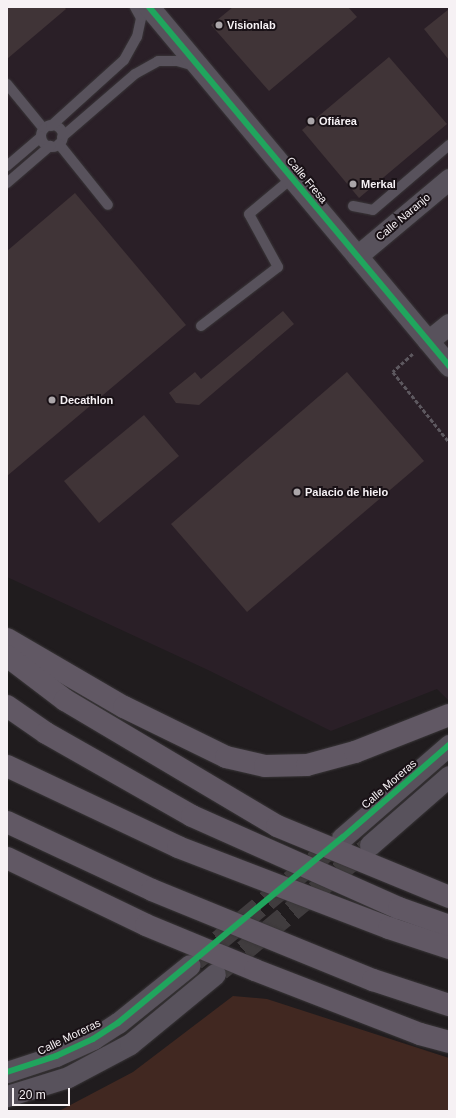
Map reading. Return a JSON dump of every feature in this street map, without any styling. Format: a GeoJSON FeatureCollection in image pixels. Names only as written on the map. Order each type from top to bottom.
{"type":"FeatureCollection","features":[{"type":"Feature","properties":{"kind":"highway"},"geometry":{"type":"LineString","coordinates":[[7,639],[124,708],[226,757],[265,766],[307,765],[355,752],[449,715]]}},
{"type":"Feature","properties":{"kind":"highway"},"geometry":{"type":"LineString","coordinates":[[7,656],[65,700],[277,826],[449,897]]}},
{"type":"Feature","properties":{"kind":"highway"},"geometry":{"type":"LineString","coordinates":[[7,706],[46,733],[192,816],[399,908],[449,926]]}},
{"type":"Feature","properties":{"kind":"highway"},"geometry":{"type":"LineString","coordinates":[[7,766],[178,846],[389,928],[449,948]]}},
{"type":"Feature","properties":{"kind":"highway"},"geometry":{"type":"LineString","coordinates":[[7,822],[152,890],[373,980],[449,1005]]}},
{"type":"Feature","properties":{"kind":"highway"},"geometry":{"type":"LineString","coordinates":[[7,858],[146,924],[240,964],[420,1034],[449,1042]]}},
{"type":"Feature","properties":{"kind":"street","name":"Calle Fresa"},"geometry":{"type":"LineString","coordinates":[[156,9],[200,68],[449,366]]}},
{"type":"Feature","properties":{"kind":"street","name":"Calle Naranjo"},"geometry":{"type":"LineString","coordinates":[[357,256],[449,178]]}},
{"type":"Feature","properties":{"kind":"street"},"geometry":{"type":"LineString","coordinates":[[428,341],[449,324]]}},
{"type":"Feature","properties":{"kind":"street","name":"Calle Moreras"},"geometry":{"type":"LineString","coordinates":[[342,838],[449,745]]}},
{"type":"Feature","properties":{"kind":"street"},"geometry":{"type":"LineString","coordinates":[[370,845],[449,776]]}},
{"type":"Feature","properties":{"kind":"street","name":"Calle Moreras"},"geometry":{"type":"LineString","coordinates":[[7,1072],[56,1056],[93,1038],[118,1023],[190,965]]}},
{"type":"Feature","properties":{"kind":"street"},"geometry":{"type":"LineString","coordinates":[[7,1096],[68,1077],[130,1044],[215,974]]}},
{"type":"Feature","properties":{"kind":"lane"},"geometry":{"type":"LineString","coordinates":[[7,166],[124,60],[137,37],[140,24],[141,18],[135,7]]}},
{"type":"Feature","properties":{"kind":"lane"},"geometry":{"type":"LineString","coordinates":[[7,183],[57,143],[135,74],[158,61],[177,61],[200,68]]}},
{"type":"Feature","properties":{"kind":"lane"},"geometry":{"type":"LineString","coordinates":[[7,84],[108,205]]}},
{"type":"Feature","properties":{"kind":"lane"},"geometry":{"type":"LineString","coordinates":[[45,130],[58,127],[57,143]]}},
{"type":"Feature","properties":{"kind":"lane"},"geometry":{"type":"LineString","coordinates":[[354,206],[373,210],[449,146]]}},
{"type":"Feature","properties":{"kind":"lane"},"geometry":{"type":"LineString","coordinates":[[201,326],[278,267],[249,214],[292,178]]}},
{"type":"Feature","properties":{"kind":"path"},"geometry":{"type":"LineString","coordinates":[[428,341],[393,372],[449,442]]}},
{"type":"Feature","properties":{"kind":"shaded area"},"geometry":{"type":"Polygon","coordinates":[[[7,7],[449,7],[449,701],[437,689],[331,731],[208,670],[7,577],[7,7]]]}},
{"type":"Feature","properties":{"kind":"shaded area"},"geometry":{"type":"Polygon","coordinates":[[[233,996],[267,999],[449,1058],[449,1111],[59,1111],[133,1072],[233,996]]]}},
{"type":"Feature","properties":{"kind":"building"},"geometry":{"type":"Polygon","coordinates":[[[7,7],[64,7],[66,9],[7,59],[7,7]]]}},
{"type":"Feature","properties":{"kind":"building"},"geometry":{"type":"Polygon","coordinates":[[[233,7],[348,7],[357,17],[269,91],[211,25],[233,7]]]}},
{"type":"Feature","properties":{"kind":"building"},"geometry":{"type":"Polygon","coordinates":[[[449,9],[449,60],[424,29],[449,9]]]}},
{"type":"Feature","properties":{"kind":"building"},"geometry":{"type":"Polygon","coordinates":[[[389,57],[447,124],[359,198],[302,130],[389,57]]]}},
{"type":"Feature","properties":{"kind":"building","name":"Decathlon"},"geometry":{"type":"Polygon","coordinates":[[[75,193],[186,325],[7,476],[7,251],[75,193]]]}},
{"type":"Feature","properties":{"kind":"building"},"geometry":{"type":"Polygon","coordinates":[[[283,311],[294,324],[199,405],[176,403],[169,393],[195,372],[201,379],[283,311]]]}},
{"type":"Feature","properties":{"kind":"building","name":"Palacio de hielo"},"geometry":{"type":"Polygon","coordinates":[[[347,372],[424,461],[247,612],[171,524],[347,372]]]}},
{"type":"Feature","properties":{"kind":"building"},"geometry":{"type":"Polygon","coordinates":[[[144,415],[179,456],[99,523],[64,481],[144,415]]]}},
{"type":"Feature","properties":{"kind":"tunnel"},"geometry":{"type":"LineString","coordinates":[[195,960],[342,838]]}},
{"type":"Feature","properties":{"kind":"tunnel"},"geometry":{"type":"LineString","coordinates":[[220,970],[367,848]]}},
{"type":"Feature","properties":{"kind":"cycle path"},"geometry":{"type":"LineString","coordinates":[[149,7],[449,366]]}},
{"type":"Feature","properties":{"kind":"cycle path"},"geometry":{"type":"LineString","coordinates":[[7,1072],[56,1056],[93,1039],[118,1023],[342,838],[449,745]]}},
{"type":"Feature","properties":{"kind":"place","name":"Visionlab"},"geometry":{"type":"Point","coordinates":[219,25]}},
{"type":"Feature","properties":{"kind":"place","name":"Ofiárea"},"geometry":{"type":"Point","coordinates":[311,121]}},
{"type":"Feature","properties":{"kind":"place","name":"Merkal"},"geometry":{"type":"Point","coordinates":[353,184]}},
{"type":"Feature","properties":{"kind":"place","name":"Decathlon"},"geometry":{"type":"Point","coordinates":[52,400]}},
{"type":"Feature","properties":{"kind":"place","name":"Palacio de hielo"},"geometry":{"type":"Point","coordinates":[297,492]}}]}
